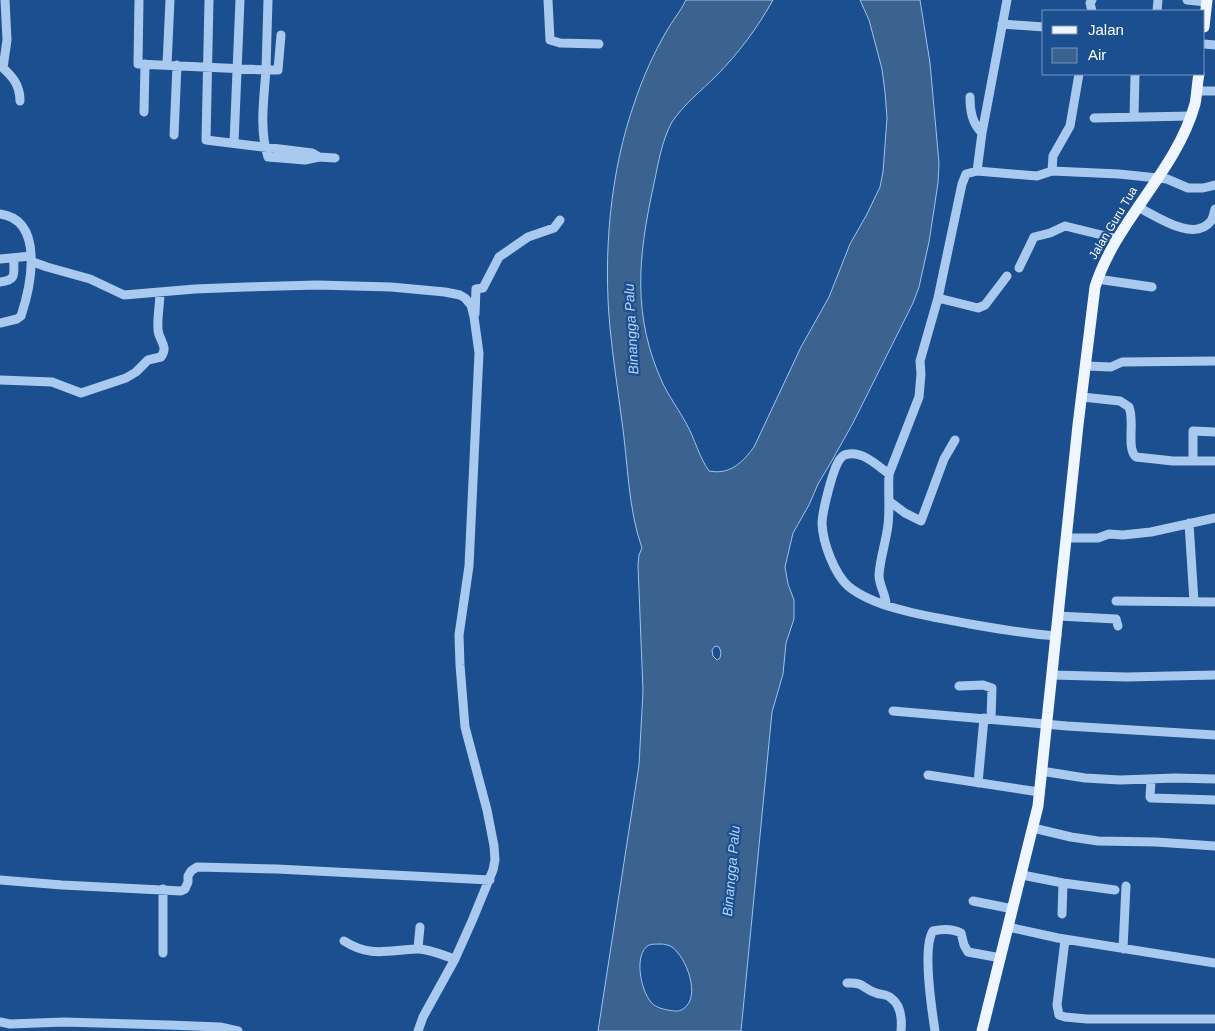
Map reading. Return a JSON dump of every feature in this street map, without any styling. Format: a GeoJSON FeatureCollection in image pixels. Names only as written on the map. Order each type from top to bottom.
{"type":"FeatureCollection","features":[{"type":"Feature","properties":{"kind":"main road"},"geometry":{"type":"LineString","coordinates":[[1205,18],[1207,1]]}},
{"type":"Feature","properties":{"kind":"main road","name":"Jalan Guru Tua"},"geometry":{"type":"LineString","coordinates":[[982,1031],[1022,875],[1039,792],[1095,287],[1097,279],[1118,239],[1185,132],[1196,102],[1198,75]]}},
{"type":"Feature","properties":{"kind":"street"},"geometry":{"type":"LineString","coordinates":[[6,0],[6,40],[2,67],[18,86],[20,101]]}},
{"type":"Feature","properties":{"kind":"street"},"geometry":{"type":"LineString","coordinates":[[139,0],[138,64],[278,70],[281,35]]}},
{"type":"Feature","properties":{"kind":"street"},"geometry":{"type":"LineString","coordinates":[[170,0],[174,135]]}},
{"type":"Feature","properties":{"kind":"street"},"geometry":{"type":"LineString","coordinates":[[209,0],[206,140],[264,146]]}},
{"type":"Feature","properties":{"kind":"street"},"geometry":{"type":"LineString","coordinates":[[234,143],[240,0]]}},
{"type":"Feature","properties":{"kind":"street"},"geometry":{"type":"LineString","coordinates":[[268,0],[263,107],[264,146],[268,157],[305,160],[335,158]]}},
{"type":"Feature","properties":{"kind":"street"},"geometry":{"type":"LineString","coordinates":[[548,0],[550,40],[560,43],[599,44]]}},
{"type":"Feature","properties":{"kind":"street"},"geometry":{"type":"LineString","coordinates":[[977,171],[982,133],[1007,0]]}},
{"type":"Feature","properties":{"kind":"street"},"geometry":{"type":"LineString","coordinates":[[1187,0],[1207,1]]}},
{"type":"Feature","properties":{"kind":"street"},"geometry":{"type":"LineString","coordinates":[[1002,24],[1042,27]]}},
{"type":"Feature","properties":{"kind":"street"},"geometry":{"type":"LineString","coordinates":[[144,112],[145,64]]}},
{"type":"Feature","properties":{"kind":"street"},"geometry":{"type":"LineString","coordinates":[[1052,170],[1053,156],[1070,126],[1079,75]]}},
{"type":"Feature","properties":{"kind":"street"},"geometry":{"type":"LineString","coordinates":[[1134,118],[1135,75]]}},
{"type":"Feature","properties":{"kind":"street"},"geometry":{"type":"LineString","coordinates":[[1197,91],[1215,91]]}},
{"type":"Feature","properties":{"kind":"street"},"geometry":{"type":"LineString","coordinates":[[970,97],[972,120],[982,133]]}},
{"type":"Feature","properties":{"kind":"street"},"geometry":{"type":"LineString","coordinates":[[1094,118],[1191,116]]}},
{"type":"Feature","properties":{"kind":"street"},"geometry":{"type":"LineString","coordinates":[[886,604],[879,577],[881,555],[888,525],[890,501],[888,474],[919,398],[920,362],[938,298],[962,184],[966,174],[977,171],[1037,176],[1052,170],[1167,179],[1188,188],[1203,188],[1215,185]]}},
{"type":"Feature","properties":{"kind":"street"},"geometry":{"type":"LineString","coordinates":[[1138,207],[1182,229],[1192,230],[1211,220],[1215,209]]}},
{"type":"Feature","properties":{"kind":"street"},"geometry":{"type":"LineString","coordinates":[[0,214],[13,217],[23,225],[32,259],[21,316],[17,319],[0,323]]}},
{"type":"Feature","properties":{"kind":"street"},"geometry":{"type":"LineString","coordinates":[[418,1031],[423,1017],[455,959],[493,870],[494,846],[465,727],[459,635],[469,566],[472,485],[475,461],[479,353],[474,317],[476,289],[483,288],[499,257],[528,237],[554,228],[560,220]]}},
{"type":"Feature","properties":{"kind":"street"},"geometry":{"type":"LineString","coordinates":[[1018,268],[1034,237],[1050,233],[1062,227],[1072,227],[1118,239]]}},
{"type":"Feature","properties":{"kind":"street"},"geometry":{"type":"LineString","coordinates":[[0,258],[32,259],[46,268],[90,279],[124,294],[195,289],[317,285],[391,287],[445,292],[465,298],[474,317]]}},
{"type":"Feature","properties":{"kind":"street"},"geometry":{"type":"LineString","coordinates":[[0,282],[10,281],[13,278],[14,258]]}},
{"type":"Feature","properties":{"kind":"street"},"geometry":{"type":"LineString","coordinates":[[938,298],[978,308],[982,307],[1007,276]]}},
{"type":"Feature","properties":{"kind":"street"},"geometry":{"type":"LineString","coordinates":[[1097,279],[1152,287]]}},
{"type":"Feature","properties":{"kind":"street"},"geometry":{"type":"LineString","coordinates":[[0,380],[52,382],[81,393],[126,378],[136,372],[144,363],[160,357],[163,353],[164,344],[158,329],[160,292]]}},
{"type":"Feature","properties":{"kind":"street"},"geometry":{"type":"LineString","coordinates":[[1086,366],[1111,367],[1122,362],[1215,361]]}},
{"type":"Feature","properties":{"kind":"street"},"geometry":{"type":"LineString","coordinates":[[1082,397],[1120,401],[1129,407],[1132,418],[1131,450],[1132,454],[1136,457],[1215,461],[1215,465]]}},
{"type":"Feature","properties":{"kind":"street"},"geometry":{"type":"LineString","coordinates":[[1192,461],[1193,431],[1215,432]]}},
{"type":"Feature","properties":{"kind":"street"},"geometry":{"type":"LineString","coordinates":[[890,501],[905,513],[921,521],[944,459],[955,440]]}},
{"type":"Feature","properties":{"kind":"street"},"geometry":{"type":"LineString","coordinates":[[888,474],[870,460],[856,454],[851,453],[841,456],[829,488],[822,523],[825,544],[842,578],[857,591],[886,604],[929,616],[1012,632],[1057,636]]}},
{"type":"Feature","properties":{"kind":"street"},"geometry":{"type":"LineString","coordinates":[[1067,538],[1098,538],[1109,534],[1123,535],[1151,532],[1215,518]]}},
{"type":"Feature","properties":{"kind":"street"},"geometry":{"type":"LineString","coordinates":[[1189,524],[1194,602]]}},
{"type":"Feature","properties":{"kind":"street"},"geometry":{"type":"LineString","coordinates":[[1116,601],[1215,602]]}},
{"type":"Feature","properties":{"kind":"street"},"geometry":{"type":"LineString","coordinates":[[1058,616],[1116,619],[1118,626]]}},
{"type":"Feature","properties":{"kind":"street"},"geometry":{"type":"LineString","coordinates":[[1052,675],[1134,677],[1215,675]]}},
{"type":"Feature","properties":{"kind":"street"},"geometry":{"type":"LineString","coordinates":[[959,686],[983,685],[992,688],[978,783]]}},
{"type":"Feature","properties":{"kind":"street"},"geometry":{"type":"LineString","coordinates":[[892,711],[1046,724],[1215,735]]}},
{"type":"Feature","properties":{"kind":"street"},"geometry":{"type":"LineString","coordinates":[[1041,771],[1085,778],[1215,780]]}},
{"type":"Feature","properties":{"kind":"street"},"geometry":{"type":"LineString","coordinates":[[928,775],[1039,792]]}},
{"type":"Feature","properties":{"kind":"street"},"geometry":{"type":"LineString","coordinates":[[1151,780],[1151,798],[1215,800]]}},
{"type":"Feature","properties":{"kind":"street"},"geometry":{"type":"LineString","coordinates":[[1033,828],[1098,841],[1215,846]]}},
{"type":"Feature","properties":{"kind":"street"},"geometry":{"type":"LineString","coordinates":[[0,880],[180,891],[185,889],[188,876],[197,867],[277,869],[490,880]]}},
{"type":"Feature","properties":{"kind":"street"},"geometry":{"type":"LineString","coordinates":[[1022,875],[1063,884],[1115,890]]}},
{"type":"Feature","properties":{"kind":"street"},"geometry":{"type":"LineString","coordinates":[[1062,914],[1063,884]]}},
{"type":"Feature","properties":{"kind":"street"},"geometry":{"type":"LineString","coordinates":[[1123,949],[1126,886]]}},
{"type":"Feature","properties":{"kind":"street"},"geometry":{"type":"LineString","coordinates":[[163,889],[164,953]]}},
{"type":"Feature","properties":{"kind":"street"},"geometry":{"type":"LineString","coordinates":[[973,901],[1013,909]]}},
{"type":"Feature","properties":{"kind":"street"},"geometry":{"type":"LineString","coordinates":[[418,948],[420,927]]}},
{"type":"Feature","properties":{"kind":"street"},"geometry":{"type":"LineString","coordinates":[[1008,928],[1065,940],[1215,964]]}},
{"type":"Feature","properties":{"kind":"street"},"geometry":{"type":"LineString","coordinates":[[935,1031],[930,996],[929,964],[929,942],[933,931],[958,931],[961,933],[968,952],[1001,958]]}},
{"type":"Feature","properties":{"kind":"street"},"geometry":{"type":"LineString","coordinates":[[1065,940],[1057,1005],[1059,1014],[1065,1017],[1087,1019],[1215,1019]]}},
{"type":"Feature","properties":{"kind":"street"},"geometry":{"type":"LineString","coordinates":[[344,942],[363,951],[394,952],[418,948],[455,959]]}},
{"type":"Feature","properties":{"kind":"street"},"geometry":{"type":"LineString","coordinates":[[846,983],[861,983],[876,993],[891,997],[899,1008],[902,1021],[901,1031]]}},
{"type":"Feature","properties":{"kind":"street"},"geometry":{"type":"LineString","coordinates":[[0,1022],[10,1024],[85,1022],[182,1028],[220,1027],[238,1031]]}},
{"type":"Feature","properties":{"kind":"water","name":"Binangga Palu"},"geometry":{"type":"Polygon","coordinates":[[[686,0],[773,0],[740,49],[724,68],[687,103],[672,122],[660,154],[644,239],[641,287],[646,335],[663,384],[686,423],[702,460],[709,471],[723,471],[735,466],[754,447],[801,347],[829,297],[850,244],[880,187],[887,118],[885,92],[882,69],[869,20],[860,0],[920,0],[930,63],[939,163],[938,183],[929,242],[919,287],[913,303],[853,423],[818,484],[809,505],[793,533],[785,567],[788,584],[794,600],[794,619],[786,643],[783,674],[772,712],[741,1031],[598,1031],[639,765],[643,691],[638,565],[642,548],[631,502],[610,328],[607,271],[610,213],[626,128],[638,92],[657,48],[686,0]],[[715,646],[712,650],[713,656],[717,660],[720,658],[721,652],[719,647],[715,646]],[[661,944],[649,945],[641,956],[640,973],[644,990],[651,1002],[659,1008],[680,1011],[689,1003],[692,987],[690,977],[677,952],[671,946],[661,944]]]}}]}
